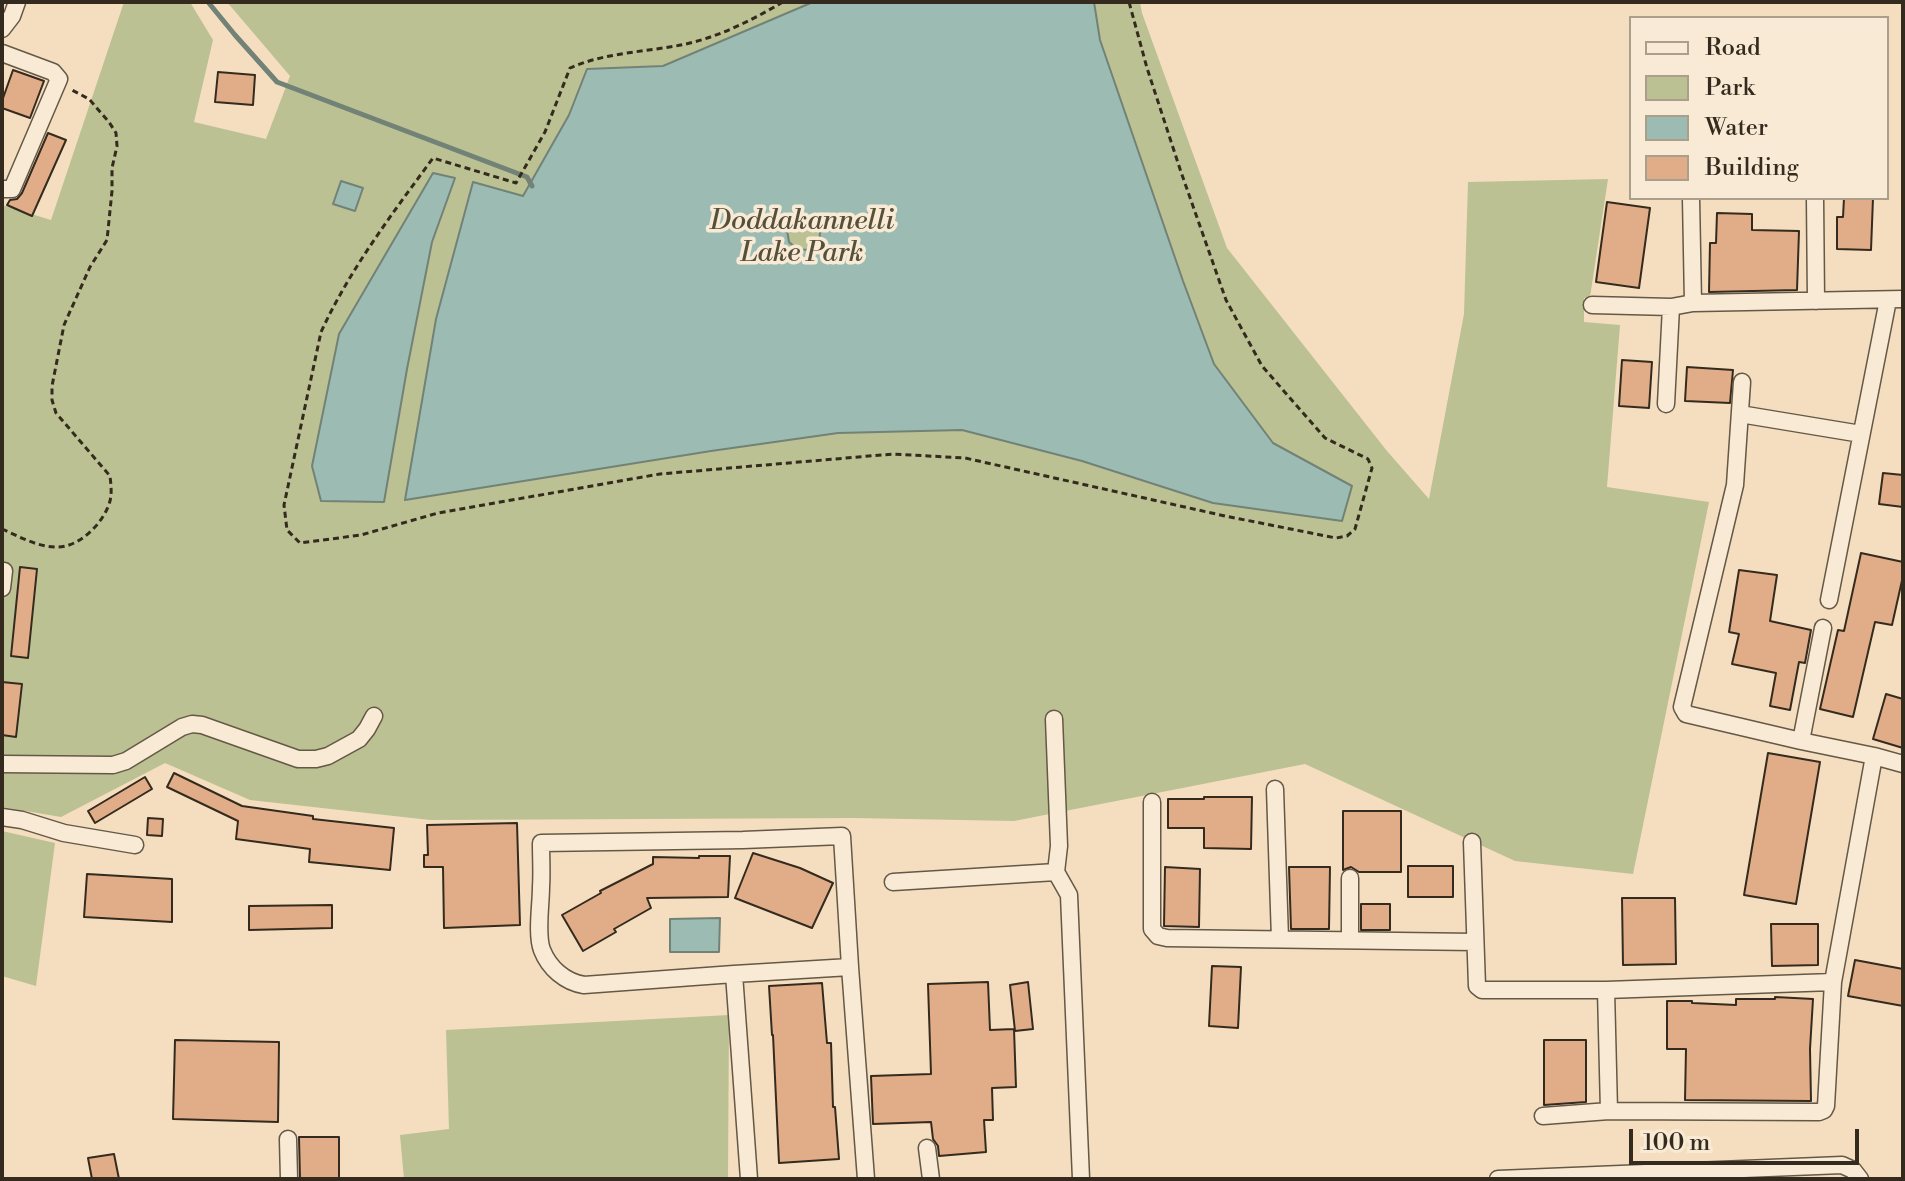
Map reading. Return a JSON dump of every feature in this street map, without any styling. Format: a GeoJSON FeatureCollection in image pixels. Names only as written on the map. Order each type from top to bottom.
{"type":"FeatureCollection","features":[{"type":"Feature","properties":{"kind":"street"},"geometry":{"type":"LineString","coordinates":[[2,29],[12,16],[17,2]]}},
{"type":"Feature","properties":{"kind":"street"},"geometry":{"type":"LineString","coordinates":[[2,53],[53,72],[59,79],[12,189],[2,189]]}},
{"type":"Feature","properties":{"kind":"street"},"geometry":{"type":"LineString","coordinates":[[1691,200],[1693,303]]}},
{"type":"Feature","properties":{"kind":"street"},"geometry":{"type":"LineString","coordinates":[[1815,200],[1816,301]]}},
{"type":"Feature","properties":{"kind":"street"},"geometry":{"type":"LineString","coordinates":[[1592,305],[1671,307],[1693,303],[1895,300],[1861,434],[1829,600]]}},
{"type":"Feature","properties":{"kind":"street"},"geometry":{"type":"LineString","coordinates":[[1666,404],[1671,307]]}},
{"type":"Feature","properties":{"kind":"street"},"geometry":{"type":"LineString","coordinates":[[1742,382],[1735,485],[1682,707],[1686,714],[1903,764]]}},
{"type":"Feature","properties":{"kind":"street"},"geometry":{"type":"LineString","coordinates":[[1740,414],[1861,434]]}},
{"type":"Feature","properties":{"kind":"street"},"geometry":{"type":"LineString","coordinates":[[2,588],[4,571]]}},
{"type":"Feature","properties":{"kind":"street"},"geometry":{"type":"LineString","coordinates":[[1801,741],[1823,628]]}},
{"type":"Feature","properties":{"kind":"street"},"geometry":{"type":"LineString","coordinates":[[2,764],[113,765],[126,761],[192,724],[298,759],[316,759],[359,739],[374,716]]}},
{"type":"Feature","properties":{"kind":"street"},"geometry":{"type":"LineString","coordinates":[[1054,719],[1059,846],[1056,872],[1069,895],[1081,1179]]}},
{"type":"Feature","properties":{"kind":"street"},"geometry":{"type":"LineString","coordinates":[[1543,1116],[1609,1111],[1824,1110],[1833,982],[1874,756]]}},
{"type":"Feature","properties":{"kind":"street"},"geometry":{"type":"LineString","coordinates":[[1275,789],[1280,939]]}},
{"type":"Feature","properties":{"kind":"street"},"geometry":{"type":"LineString","coordinates":[[1152,802],[1152,929],[1158,936],[1475,942]]}},
{"type":"Feature","properties":{"kind":"street"},"geometry":{"type":"LineString","coordinates":[[2,817],[64,833],[135,845]]}},
{"type":"Feature","properties":{"kind":"street"},"geometry":{"type":"LineString","coordinates":[[850,967],[584,985],[573,983],[554,970],[542,949],[541,843],[842,836],[866,1179]]}},
{"type":"Feature","properties":{"kind":"street"},"geometry":{"type":"LineString","coordinates":[[1472,842],[1477,986],[1482,990],[1606,990],[1833,982]]}},
{"type":"Feature","properties":{"kind":"street"},"geometry":{"type":"LineString","coordinates":[[893,882],[1056,872]]}},
{"type":"Feature","properties":{"kind":"street"},"geometry":{"type":"LineString","coordinates":[[1350,878],[1350,940]]}},
{"type":"Feature","properties":{"kind":"street"},"geometry":{"type":"LineString","coordinates":[[734,974],[749,1179]]}},
{"type":"Feature","properties":{"kind":"street"},"geometry":{"type":"LineString","coordinates":[[1606,990],[1609,1111]]}},
{"type":"Feature","properties":{"kind":"street"},"geometry":{"type":"LineString","coordinates":[[288,1139],[289,1179]]}},
{"type":"Feature","properties":{"kind":"street"},"geometry":{"type":"LineString","coordinates":[[927,1148],[931,1179]]}},
{"type":"Feature","properties":{"kind":"street"},"geometry":{"type":"LineString","coordinates":[[1498,1179],[1842,1165],[1853,1170],[1860,1179]]}},
{"type":"Feature","properties":{"kind":"path"},"geometry":{"type":"LineString","coordinates":[[783,2],[743,26],[688,44],[587,60],[570,68],[545,132],[516,183],[433,158],[371,244],[321,332],[284,505],[287,530],[300,543],[361,535],[438,513],[660,474],[893,454],[965,458],[1225,516],[1336,538],[1347,536],[1355,529],[1372,468],[1368,459],[1325,438],[1262,366],[1226,300],[1166,127],[1129,2]]}},
{"type":"Feature","properties":{"kind":"path"},"geometry":{"type":"LineString","coordinates":[[2,529],[35,543],[55,548],[68,546],[81,541],[94,527],[106,511],[112,488],[110,476],[56,413],[52,386],[64,325],[90,267],[107,240],[116,133],[89,99],[58,84]]}},
{"type":"Feature","properties":{"kind":"green space"},"geometry":{"type":"Polygon","coordinates":[[[124,2],[190,2],[213,40],[194,122],[266,139],[290,76],[227,2],[1140,2],[1227,248],[1387,451],[1429,499],[1464,314],[1468,182],[1608,179],[1590,297],[1584,298],[1584,322],[1620,325],[1607,487],[1709,502],[1633,874],[1515,861],[1305,764],[1014,821],[855,818],[430,820],[250,800],[165,763],[61,817],[2,807],[2,205],[51,220],[124,2]]]}},
{"type":"Feature","properties":{"kind":"green space"},"geometry":{"type":"Polygon","coordinates":[[[2,831],[55,843],[36,986],[2,976],[2,831]]]}},
{"type":"Feature","properties":{"kind":"green space"},"geometry":{"type":"Polygon","coordinates":[[[729,1015],[728,1179],[404,1179],[400,1135],[449,1129],[446,1030],[729,1015]]]}},
{"type":"Feature","properties":{"kind":"water","name":"Doddakannelli Lake Park"},"geometry":{"type":"Polygon","coordinates":[[[813,2],[1094,2],[1100,40],[1214,364],[1273,443],[1352,486],[1342,521],[1213,503],[1082,461],[962,430],[838,433],[405,500],[436,319],[473,182],[523,196],[569,115],[587,69],[663,66],[813,2]],[[805,217],[794,221],[787,230],[789,242],[803,250],[814,247],[820,237],[816,222],[805,217]]]}},
{"type":"Feature","properties":{"kind":"water"},"geometry":{"type":"Polygon","coordinates":[[[433,173],[455,178],[432,242],[384,502],[321,501],[312,466],[339,334],[433,173]]]}},
{"type":"Feature","properties":{"kind":"water"},"geometry":{"type":"Polygon","coordinates":[[[341,181],[363,188],[355,211],[333,204],[341,181]]]}},
{"type":"Feature","properties":{"kind":"water"},"geometry":{"type":"Polygon","coordinates":[[[720,918],[719,952],[670,952],[670,919],[720,918]]]}},
{"type":"Feature","properties":{"kind":"building"},"geometry":{"type":"Polygon","coordinates":[[[13,70],[44,81],[30,118],[2,108],[13,70]]]}},
{"type":"Feature","properties":{"kind":"building"},"geometry":{"type":"Polygon","coordinates":[[[218,72],[255,75],[253,105],[215,102],[218,72]]]}},
{"type":"Feature","properties":{"kind":"building"},"geometry":{"type":"Polygon","coordinates":[[[48,133],[66,140],[32,216],[7,205],[22,193],[48,133]]]}},
{"type":"Feature","properties":{"kind":"building"},"geometry":{"type":"Polygon","coordinates":[[[1844,200],[1873,200],[1871,250],[1837,249],[1837,217],[1843,217],[1844,200]]]}},
{"type":"Feature","properties":{"kind":"building"},"geometry":{"type":"Polygon","coordinates":[[[1607,202],[1650,208],[1639,288],[1596,282],[1607,202]]]}},
{"type":"Feature","properties":{"kind":"building"},"geometry":{"type":"Polygon","coordinates":[[[1717,213],[1752,214],[1752,230],[1799,231],[1797,290],[1709,292],[1710,243],[1716,243],[1717,213]]]}},
{"type":"Feature","properties":{"kind":"building"},"geometry":{"type":"Polygon","coordinates":[[[1622,360],[1652,362],[1649,408],[1619,406],[1622,360]]]}},
{"type":"Feature","properties":{"kind":"building"},"geometry":{"type":"Polygon","coordinates":[[[1687,367],[1733,370],[1730,403],[1685,401],[1687,367]]]}},
{"type":"Feature","properties":{"kind":"building"},"geometry":{"type":"Polygon","coordinates":[[[1883,473],[1903,475],[1903,507],[1879,504],[1883,473]]]}},
{"type":"Feature","properties":{"kind":"building"},"geometry":{"type":"Polygon","coordinates":[[[1861,553],[1903,562],[1903,576],[1892,625],[1875,622],[1853,717],[1820,709],[1838,630],[1844,631],[1861,553]]]}},
{"type":"Feature","properties":{"kind":"building"},"geometry":{"type":"Polygon","coordinates":[[[20,567],[37,569],[28,658],[11,656],[20,567]]]}},
{"type":"Feature","properties":{"kind":"building"},"geometry":{"type":"Polygon","coordinates":[[[1739,570],[1777,575],[1770,621],[1811,630],[1805,663],[1799,662],[1790,710],[1770,706],[1776,673],[1732,664],[1739,634],[1729,632],[1739,570]]]}},
{"type":"Feature","properties":{"kind":"building"},"geometry":{"type":"Polygon","coordinates":[[[2,682],[22,684],[16,737],[2,735],[2,682]]]}},
{"type":"Feature","properties":{"kind":"building"},"geometry":{"type":"Polygon","coordinates":[[[1886,694],[1903,699],[1903,748],[1873,739],[1886,694]]]}},
{"type":"Feature","properties":{"kind":"building"},"geometry":{"type":"Polygon","coordinates":[[[1768,753],[1820,762],[1796,904],[1744,895],[1768,753]]]}},
{"type":"Feature","properties":{"kind":"building"},"geometry":{"type":"Polygon","coordinates":[[[174,773],[242,806],[313,816],[313,819],[394,828],[390,870],[309,862],[310,849],[236,839],[238,821],[167,787],[174,773]]]}},
{"type":"Feature","properties":{"kind":"building"},"geometry":{"type":"Polygon","coordinates":[[[145,777],[152,789],[95,823],[88,811],[145,777]]]}},
{"type":"Feature","properties":{"kind":"building"},"geometry":{"type":"Polygon","coordinates":[[[1252,797],[1251,849],[1204,848],[1204,828],[1168,828],[1168,799],[1252,797]]]}},
{"type":"Feature","properties":{"kind":"building"},"geometry":{"type":"Polygon","coordinates":[[[1343,811],[1401,811],[1401,872],[1359,872],[1351,867],[1343,870],[1343,811]]]}},
{"type":"Feature","properties":{"kind":"building"},"geometry":{"type":"Polygon","coordinates":[[[148,818],[163,819],[162,836],[147,835],[148,818]]]}},
{"type":"Feature","properties":{"kind":"building"},"geometry":{"type":"Polygon","coordinates":[[[517,823],[520,925],[444,928],[443,867],[424,867],[424,855],[428,855],[427,825],[517,823]]]}},
{"type":"Feature","properties":{"kind":"building"},"geometry":{"type":"Polygon","coordinates":[[[753,853],[800,868],[833,883],[812,928],[735,898],[753,853]]]}},
{"type":"Feature","properties":{"kind":"building"},"geometry":{"type":"Polygon","coordinates":[[[730,856],[728,897],[647,898],[651,908],[583,951],[562,915],[653,864],[653,857],[730,856]]]}},
{"type":"Feature","properties":{"kind":"building"},"geometry":{"type":"Polygon","coordinates":[[[1408,866],[1453,866],[1453,897],[1408,897],[1408,866]]]}},
{"type":"Feature","properties":{"kind":"building"},"geometry":{"type":"Polygon","coordinates":[[[1165,867],[1200,869],[1199,927],[1164,926],[1165,867]]]}},
{"type":"Feature","properties":{"kind":"building"},"geometry":{"type":"Polygon","coordinates":[[[1289,867],[1330,867],[1329,929],[1291,929],[1289,867]]]}},
{"type":"Feature","properties":{"kind":"building"},"geometry":{"type":"Polygon","coordinates":[[[87,874],[172,879],[172,922],[84,917],[87,874]]]}},
{"type":"Feature","properties":{"kind":"building"},"geometry":{"type":"Polygon","coordinates":[[[1622,898],[1675,898],[1676,964],[1623,965],[1622,898]]]}},
{"type":"Feature","properties":{"kind":"building"},"geometry":{"type":"Polygon","coordinates":[[[1361,904],[1390,904],[1390,930],[1361,930],[1361,904]]]}},
{"type":"Feature","properties":{"kind":"building"},"geometry":{"type":"Polygon","coordinates":[[[332,905],[332,928],[249,930],[249,906],[332,905]]]}},
{"type":"Feature","properties":{"kind":"building"},"geometry":{"type":"Polygon","coordinates":[[[1771,924],[1818,924],[1818,965],[1772,966],[1771,924]]]}},
{"type":"Feature","properties":{"kind":"building"},"geometry":{"type":"Polygon","coordinates":[[[1855,960],[1903,969],[1903,1006],[1848,996],[1855,960]]]}},
{"type":"Feature","properties":{"kind":"building"},"geometry":{"type":"Polygon","coordinates":[[[1212,966],[1241,967],[1238,1028],[1209,1026],[1212,966]]]}},
{"type":"Feature","properties":{"kind":"building"},"geometry":{"type":"Polygon","coordinates":[[[988,982],[990,1030],[1014,1029],[1016,1087],[992,1088],[993,1120],[984,1120],[986,1152],[939,1156],[931,1122],[873,1124],[871,1076],[931,1074],[928,984],[988,982]]]}},
{"type":"Feature","properties":{"kind":"building"},"geometry":{"type":"Polygon","coordinates":[[[1028,982],[1033,1029],[1015,1031],[1010,985],[1028,982]]]}},
{"type":"Feature","properties":{"kind":"building"},"geometry":{"type":"Polygon","coordinates":[[[822,983],[827,1043],[831,1043],[833,1107],[839,1159],[779,1163],[769,986],[822,983]]]}},
{"type":"Feature","properties":{"kind":"building"},"geometry":{"type":"Polygon","coordinates":[[[1736,999],[1813,999],[1811,1101],[1685,1100],[1686,1049],[1667,1049],[1667,1001],[1736,1005],[1736,999]]]}},
{"type":"Feature","properties":{"kind":"building"},"geometry":{"type":"Polygon","coordinates":[[[175,1040],[279,1042],[278,1122],[173,1119],[175,1040]]]}},
{"type":"Feature","properties":{"kind":"building"},"geometry":{"type":"Polygon","coordinates":[[[1544,1040],[1586,1040],[1586,1102],[1544,1105],[1544,1040]]]}},
{"type":"Feature","properties":{"kind":"building"},"geometry":{"type":"Polygon","coordinates":[[[299,1137],[339,1137],[339,1179],[300,1179],[299,1137]]]}},
{"type":"Feature","properties":{"kind":"building"},"geometry":{"type":"Polygon","coordinates":[[[114,1154],[119,1179],[92,1179],[88,1158],[114,1154]]]}},
{"type":"Feature","properties":{"kind":"waterway"},"geometry":{"type":"LineString","coordinates":[[208,2],[277,82],[527,177],[532,186]]}}]}
